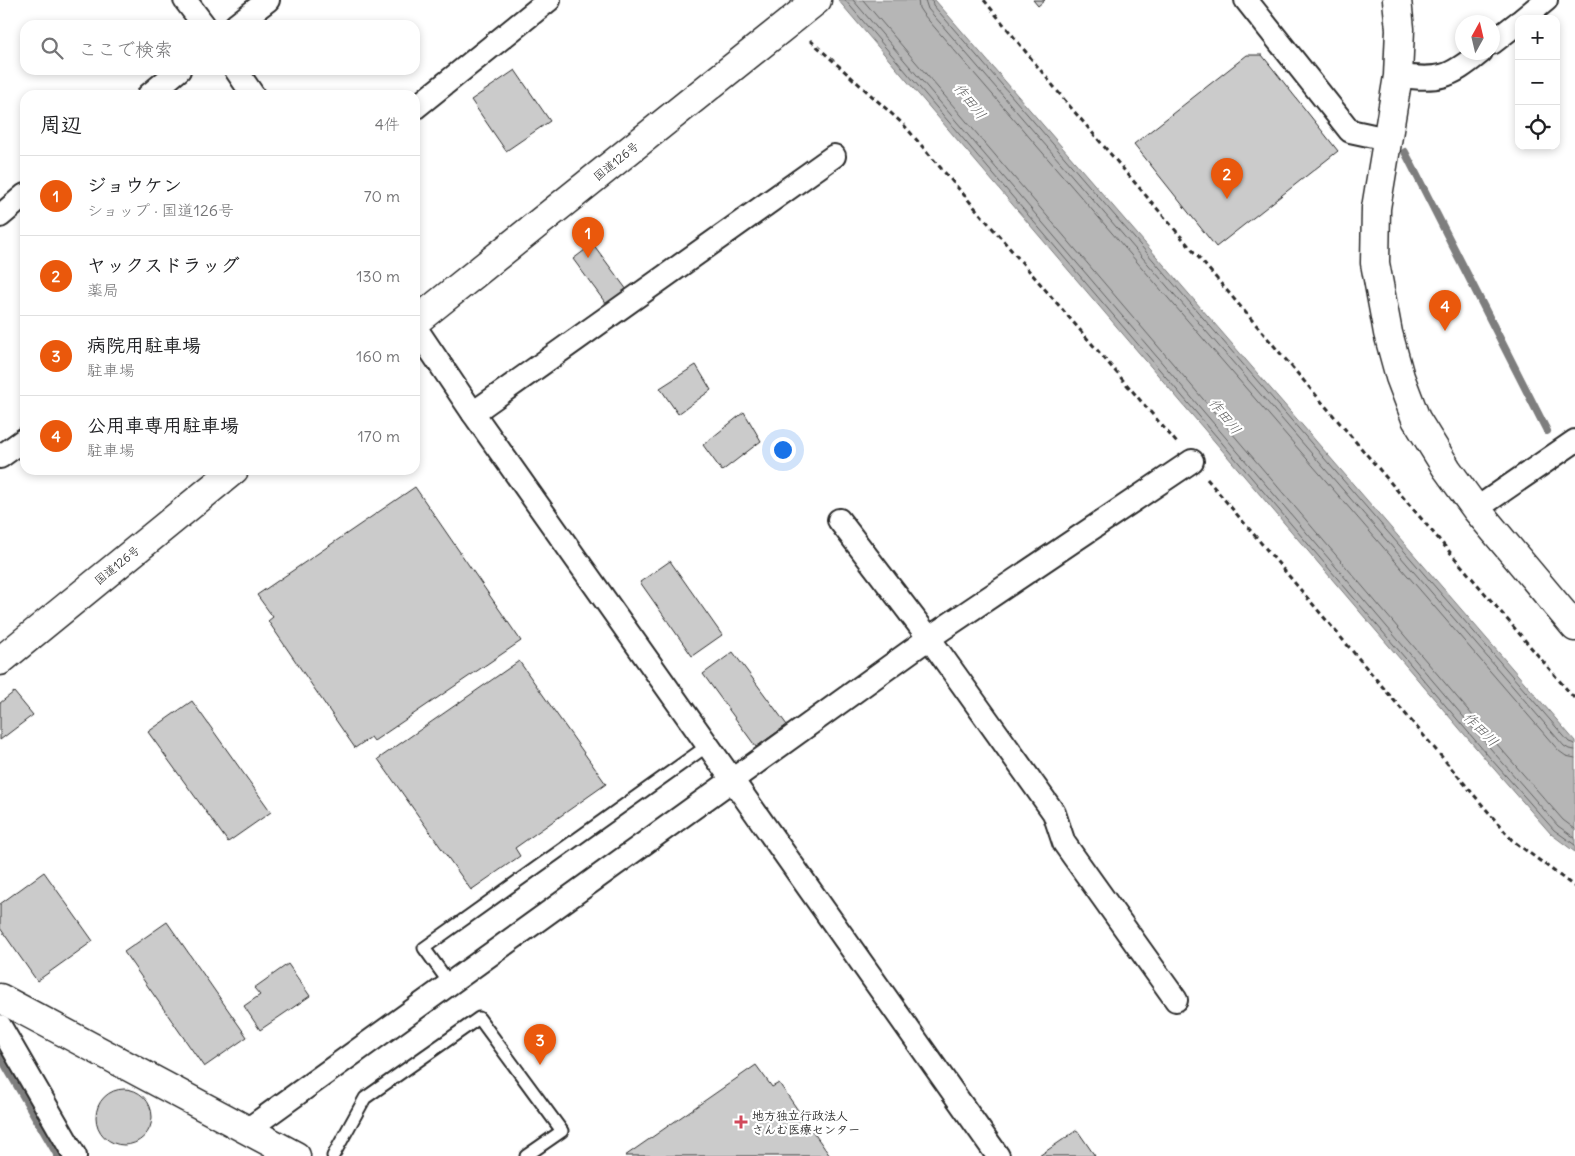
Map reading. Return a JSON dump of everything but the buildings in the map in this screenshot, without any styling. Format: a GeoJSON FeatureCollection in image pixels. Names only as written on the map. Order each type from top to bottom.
{"type":"FeatureCollection","features":[{"type":"Feature","properties":{"kind":"main road","name":"国道126号"},"geometry":{"type":"LineString","coordinates":[[420,318],[816,0]]}},
{"type":"Feature","properties":{"kind":"main road"},"geometry":{"type":"LineString","coordinates":[[1397,0],[1400,29],[1398,76],[1376,208],[1375,263],[1388,333],[1400,377],[1416,418],[1447,469],[1476,509],[1575,627]]}},
{"type":"Feature","properties":{"kind":"main road","name":"国道126号"},"geometry":{"type":"LineString","coordinates":[[0,661],[228,475]]}},
{"type":"Feature","properties":{"kind":"main road"},"geometry":{"type":"LineString","coordinates":[[0,998],[296,1156]]}},
{"type":"Feature","properties":{"kind":"street"},"geometry":{"type":"LineString","coordinates":[[185,0],[200,20]]}},
{"type":"Feature","properties":{"kind":"street"},"geometry":{"type":"LineString","coordinates":[[242,20],[268,0]]}},
{"type":"Feature","properties":{"kind":"street"},"geometry":{"type":"LineString","coordinates":[[420,104],[549,0]]}},
{"type":"Feature","properties":{"kind":"street"},"geometry":{"type":"LineString","coordinates":[[1246,0],[1350,132],[1387,139]]}},
{"type":"Feature","properties":{"kind":"street"},"geometry":{"type":"LineString","coordinates":[[1528,15],[1546,0]]}},
{"type":"Feature","properties":{"kind":"street"},"geometry":{"type":"LineString","coordinates":[[1500,37],[1515,25]]}},
{"type":"Feature","properties":{"kind":"street"},"geometry":{"type":"LineString","coordinates":[[1398,76],[1428,79],[1447,75],[1471,60]]}},
{"type":"Feature","properties":{"kind":"street"},"geometry":{"type":"LineString","coordinates":[[155,90],[174,75]]}},
{"type":"Feature","properties":{"kind":"street"},"geometry":{"type":"LineString","coordinates":[[239,75],[250,90]]}},
{"type":"Feature","properties":{"kind":"street"},"geometry":{"type":"LineString","coordinates":[[472,413],[834,156]]}},
{"type":"Feature","properties":{"kind":"street"},"geometry":{"type":"LineString","coordinates":[[0,216],[20,199]]}},
{"type":"Feature","properties":{"kind":"street"},"geometry":{"type":"LineString","coordinates":[[420,335],[472,413],[998,1156]]}},
{"type":"Feature","properties":{"kind":"street"},"geometry":{"type":"LineString","coordinates":[[1476,509],[1575,441]]}},
{"type":"Feature","properties":{"kind":"street"},"geometry":{"type":"LineString","coordinates":[[0,457],[20,443]]}},
{"type":"Feature","properties":{"kind":"street"},"geometry":{"type":"LineString","coordinates":[[247,1130],[929,638],[1192,461]]}},
{"type":"Feature","properties":{"kind":"street"},"geometry":{"type":"LineString","coordinates":[[839,520],[929,638],[1054,813],[1064,843],[1176,1000]]}},
{"type":"Feature","properties":{"kind":"street"},"geometry":{"type":"LineString","coordinates":[[0,1026],[75,1156]]}},
{"type":"Feature","properties":{"kind":"lane"},"geometry":{"type":"LineString","coordinates":[[450,984],[424,948],[707,746]]}},
{"type":"Feature","properties":{"kind":"lane"},"geometry":{"type":"LineString","coordinates":[[333,1156],[365,1098],[480,1018],[562,1131],[526,1156]]}},
{"type":"Feature","properties":{"kind":"path"},"geometry":{"type":"LineString","coordinates":[[984,0],[1067,104],[1575,699]]}},
{"type":"Feature","properties":{"kind":"water","name":"作田川"},"geometry":{"type":"Polygon","coordinates":[[[838,0],[935,0],[1575,741],[1575,852],[1551,834],[1488,762],[838,0]]]}},
{"type":"Feature","properties":{"kind":"waterway"},"geometry":{"type":"LineString","coordinates":[[1405,152],[1547,431]]}},
{"type":"Feature","properties":{"kind":"waterway"},"geometry":{"type":"LineString","coordinates":[[0,1056],[58,1156]]}},
{"type":"Feature","properties":{"kind":"place","name":"ヤックスドラッグ"},"geometry":{"type":"Point","coordinates":[1227,199]}},
{"type":"Feature","properties":{"kind":"place","name":"ジョウケン"},"geometry":{"type":"Point","coordinates":[588,258]}},
{"type":"Feature","properties":{"kind":"place","name":"公用車専用駐車場"},"geometry":{"type":"Point","coordinates":[1445,331]}},
{"type":"Feature","properties":{"kind":"place","name":"病院用駐車場"},"geometry":{"type":"Point","coordinates":[540,1065]}},
{"type":"Feature","properties":{"kind":"place","name":"地方独立行政法人 さんむ医療センター"},"geometry":{"type":"Point","coordinates":[741,1122]}}]}
